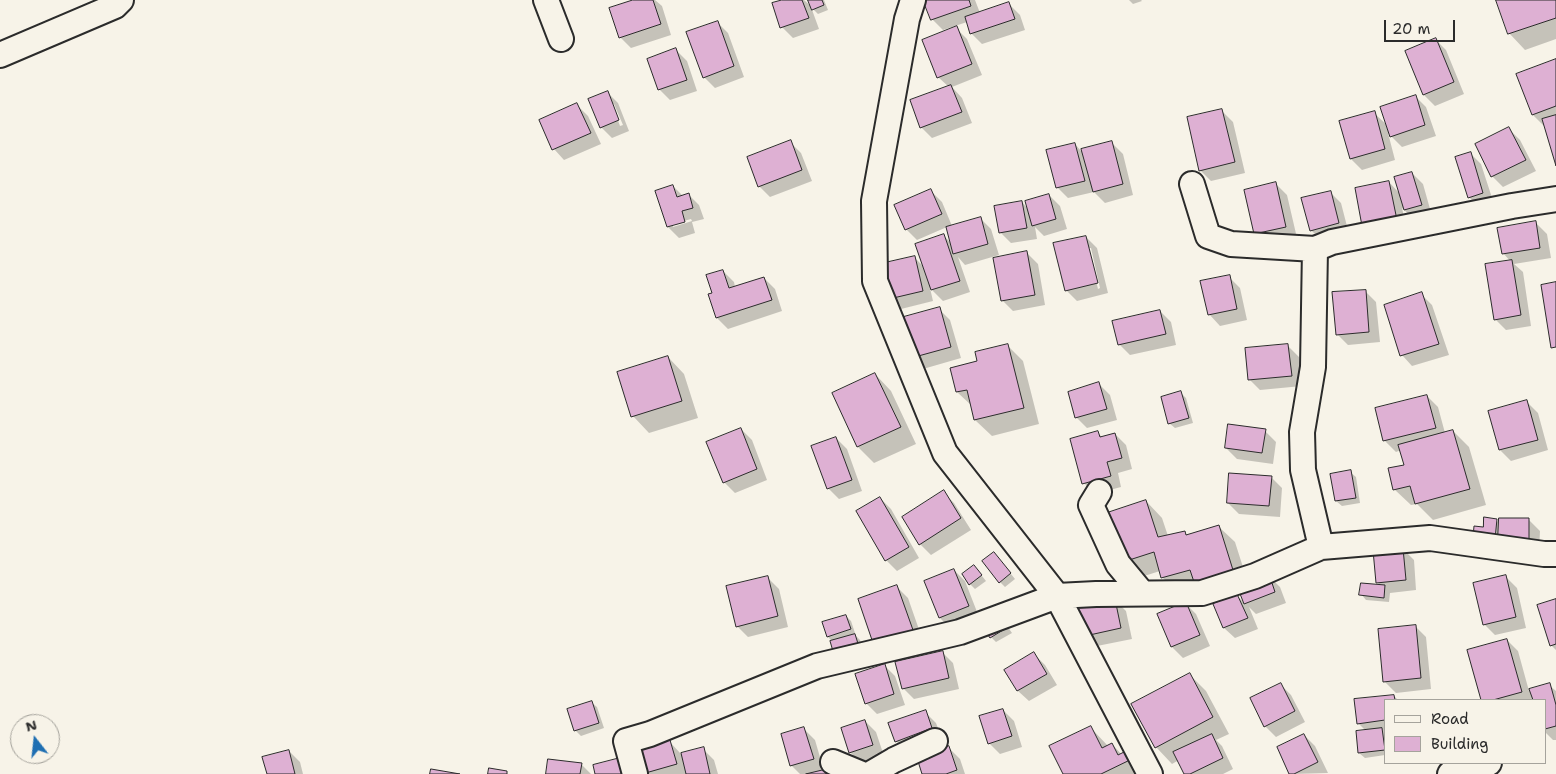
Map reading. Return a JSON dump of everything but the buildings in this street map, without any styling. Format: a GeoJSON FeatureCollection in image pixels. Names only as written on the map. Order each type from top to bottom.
{"type":"FeatureCollection","features":[{"type":"Feature","properties":{"kind":"street"},"geometry":{"type":"LineString","coordinates":[[0,55],[115,6],[121,0]]}},
{"type":"Feature","properties":{"kind":"street"},"geometry":{"type":"LineString","coordinates":[[546,0],[561,40]]}},
{"type":"Feature","properties":{"kind":"street"},"geometry":{"type":"LineString","coordinates":[[913,0],[907,19],[874,201],[875,281],[946,453],[1057,596],[1150,774]]}},
{"type":"Feature","properties":{"kind":"street"},"geometry":{"type":"LineString","coordinates":[[1192,184],[1208,236],[1231,244],[1315,249],[1332,242],[1556,199]]}},
{"type":"Feature","properties":{"kind":"street"},"geometry":{"type":"LineString","coordinates":[[1315,249],[1314,367],[1302,432],[1303,470],[1322,547]]}},
{"type":"Feature","properties":{"kind":"street"},"geometry":{"type":"LineString","coordinates":[[1099,492],[1091,505],[1118,564],[1142,593]]}},
{"type":"Feature","properties":{"kind":"street"},"geometry":{"type":"LineString","coordinates":[[636,774],[626,742],[817,666],[960,632],[1057,596],[1202,593],[1255,576],[1322,547],[1430,538],[1544,554],[1556,554]]}},
{"type":"Feature","properties":{"kind":"street"},"geometry":{"type":"LineString","coordinates":[[870,774],[894,760],[935,741]]}},
{"type":"Feature","properties":{"kind":"street"},"geometry":{"type":"LineString","coordinates":[[833,762],[862,774]]}},
{"type":"Feature","properties":{"kind":"street"},"geometry":{"type":"LineString","coordinates":[[1450,774],[1485,764]]}}]}
